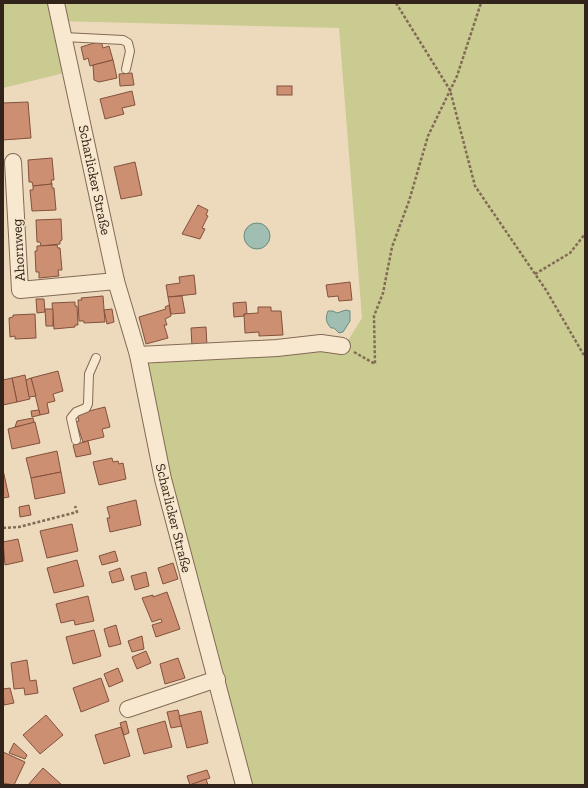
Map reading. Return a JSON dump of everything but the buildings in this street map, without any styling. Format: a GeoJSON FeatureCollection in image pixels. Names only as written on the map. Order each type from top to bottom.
{"type":"FeatureCollection","features":[{"type":"Feature","properties":{"kind":"street","name":"Scharlicker Straße"},"geometry":{"type":"LineString","coordinates":[[56,3],[116,281],[138,355],[163,479],[244,785]]}},
{"type":"Feature","properties":{"kind":"street","name":"Ahornweg"},"geometry":{"type":"LineString","coordinates":[[13,162],[20,290],[116,281]]}},
{"type":"Feature","properties":{"kind":"street"},"geometry":{"type":"LineString","coordinates":[[138,355],[277,348],[321,343],[342,346]]}},
{"type":"Feature","properties":{"kind":"street"},"geometry":{"type":"LineString","coordinates":[[128,709],[217,679]]}},
{"type":"Feature","properties":{"kind":"lane"},"geometry":{"type":"LineString","coordinates":[[64,37],[123,40],[128,43],[130,51],[126,69]]}},
{"type":"Feature","properties":{"kind":"lane"},"geometry":{"type":"LineString","coordinates":[[76,440],[71,418],[76,412],[86,408],[88,404],[89,374],[96,358]]}},
{"type":"Feature","properties":{"kind":"path"},"geometry":{"type":"LineString","coordinates":[[396,3],[450,90],[475,186],[536,274],[585,357]]}},
{"type":"Feature","properties":{"kind":"path"},"geometry":{"type":"LineString","coordinates":[[342,346],[375,364],[374,316],[383,293],[392,247],[409,201],[428,136],[457,76],[481,3]]}},
{"type":"Feature","properties":{"kind":"path"},"geometry":{"type":"LineString","coordinates":[[536,274],[570,253],[585,234]]}},
{"type":"Feature","properties":{"kind":"path"},"geometry":{"type":"LineString","coordinates":[[3,528],[19,527],[77,512],[75,506]]}},
{"type":"Feature","properties":{"kind":"green space"},"geometry":{"type":"Polygon","coordinates":[[[3,3],[585,3],[585,785],[251,785],[195,579],[144,364],[313,349],[342,350],[362,318],[339,28],[54,21],[64,73],[3,88],[3,3]]]}},
{"type":"Feature","properties":{"kind":"shaded area"},"geometry":{"type":"Polygon","coordinates":[[[257,223],[266,227],[270,236],[266,245],[257,249],[248,245],[244,236],[248,227],[257,223]]]}},
{"type":"Feature","properties":{"kind":"shaded area"},"geometry":{"type":"Polygon","coordinates":[[[346,310],[350,311],[350,321],[343,332],[339,333],[328,324],[326,320],[327,314],[328,311],[337,313],[346,310]]]}}]}
